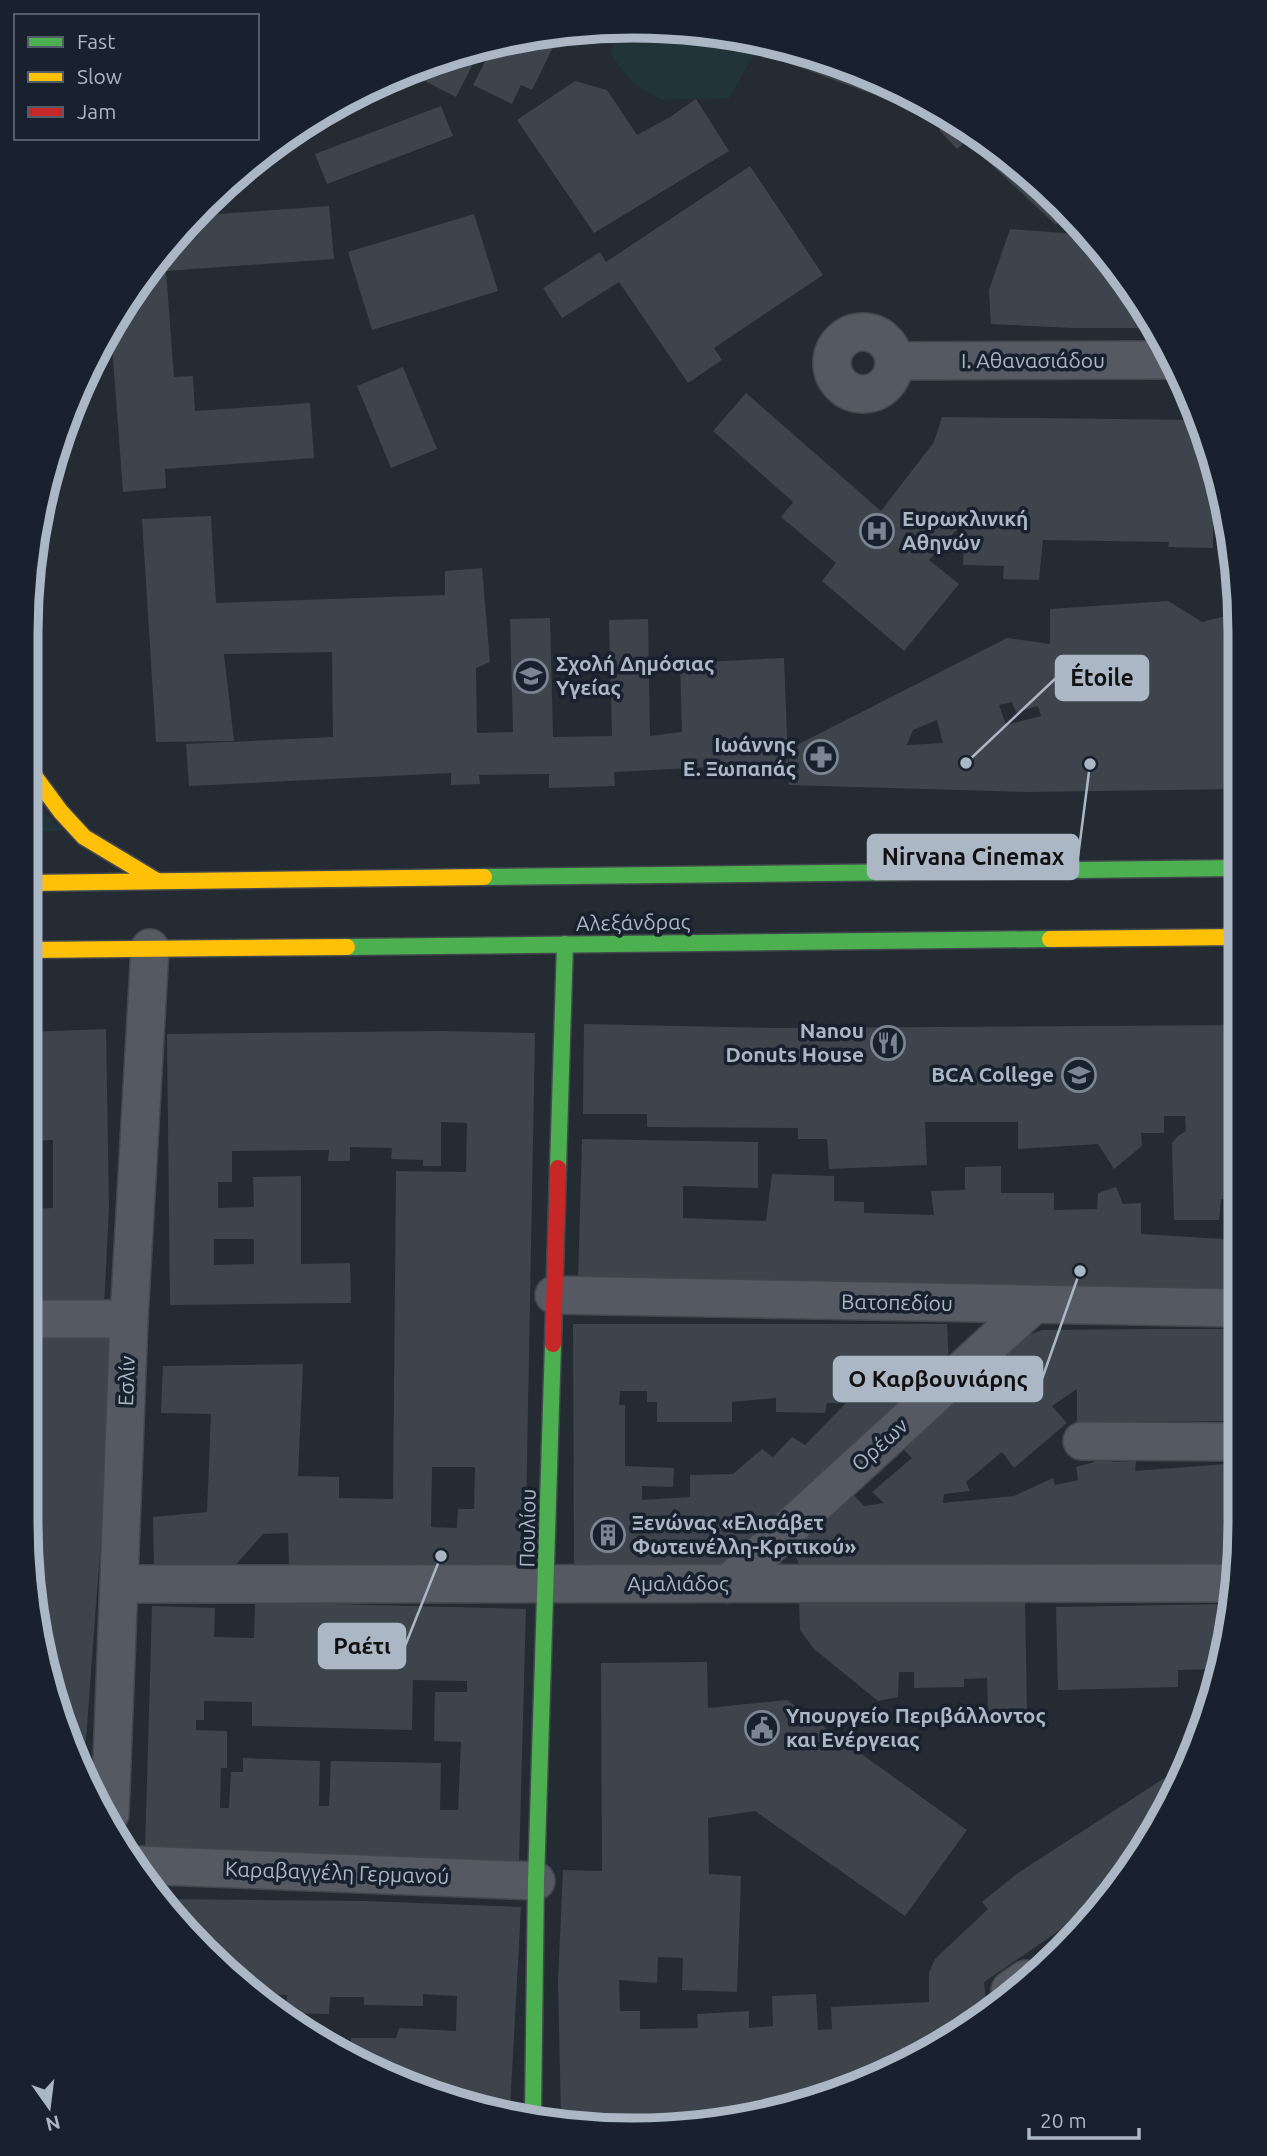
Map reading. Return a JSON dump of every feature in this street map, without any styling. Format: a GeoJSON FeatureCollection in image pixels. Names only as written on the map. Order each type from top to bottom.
{"type":"FeatureCollection","features":[{"type":"Feature","properties":{"kind":"main road"},"geometry":{"type":"LineString","coordinates":[[38,781],[61,812],[85,837],[157,881]]}},
{"type":"Feature","properties":{"kind":"main road"},"geometry":{"type":"LineString","coordinates":[[38,883],[1228,869]]}},
{"type":"Feature","properties":{"kind":"main road","name":"Αλεξάνδρας"},"geometry":{"type":"LineString","coordinates":[[38,950],[1228,937]]}},
{"type":"Feature","properties":{"kind":"main road","name":"Πουλίου"},"geometry":{"type":"LineString","coordinates":[[533,2108],[536,1881],[565,944]]}},
{"type":"Feature","properties":{"kind":"street","name":"Ι. Αθανασιάδου"},"geometry":{"type":"LineString","coordinates":[[894,361],[1162,360]]}},
{"type":"Feature","properties":{"kind":"street","name":"Εσλίν"},"geometry":{"type":"LineString","coordinates":[[110,1806],[129,1319],[150,948]]}},
{"type":"Feature","properties":{"kind":"street","name":"Βατοπεδίου"},"geometry":{"type":"LineString","coordinates":[[554,1295],[1228,1308]]}},
{"type":"Feature","properties":{"kind":"street","name":"Ορέων"},"geometry":{"type":"LineString","coordinates":[[728,1584],[1032,1306]]}},
{"type":"Feature","properties":{"kind":"street"},"geometry":{"type":"LineString","coordinates":[[38,1319],[129,1319]]}},
{"type":"Feature","properties":{"kind":"street"},"geometry":{"type":"LineString","coordinates":[[1082,1441],[1228,1442]]}},
{"type":"Feature","properties":{"kind":"street","name":"Αμαλιάδος"},"geometry":{"type":"LineString","coordinates":[[120,1584],[1225,1583]]}},
{"type":"Feature","properties":{"kind":"street","name":"Καραβαγγέλη Γερμανού"},"geometry":{"type":"LineString","coordinates":[[148,1865],[536,1881]]}},
{"type":"Feature","properties":{"kind":"green space"},"geometry":{"type":"Polygon","coordinates":[[[634,38],[711,44],[756,51],[729,98],[661,100],[632,82],[611,55],[614,39],[634,38]]]}},
{"type":"Feature","properties":{"kind":"green space"},"geometry":{"type":"Polygon","coordinates":[[[38,807],[62,831],[38,831],[38,807]]]}},
{"type":"Feature","properties":{"kind":"building"},"geometry":{"type":"Polygon","coordinates":[[[554,44],[532,90],[521,85],[512,104],[473,85],[487,57],[554,44]]]}},
{"type":"Feature","properties":{"kind":"building"},"geometry":{"type":"Polygon","coordinates":[[[786,59],[825,70],[918,111],[785,62],[786,59]]]}},
{"type":"Feature","properties":{"kind":"building"},"geometry":{"type":"Polygon","coordinates":[[[474,62],[456,97],[420,79],[474,62]]]}},
{"type":"Feature","properties":{"kind":"building"},"geometry":{"type":"Polygon","coordinates":[[[575,81],[607,90],[637,135],[696,99],[729,151],[594,233],[517,120],[575,81]]]}},
{"type":"Feature","properties":{"kind":"building"},"geometry":{"type":"Polygon","coordinates":[[[441,106],[453,136],[327,184],[315,154],[441,106]]]}},
{"type":"Feature","properties":{"kind":"building"},"geometry":{"type":"Polygon","coordinates":[[[942,125],[996,161],[1061,220],[1056,225],[966,141],[957,149],[939,130],[942,125]]]}},
{"type":"Feature","properties":{"kind":"building"},"geometry":{"type":"Polygon","coordinates":[[[750,166],[823,275],[714,348],[722,360],[688,383],[619,282],[562,318],[543,288],[600,252],[606,262],[750,166]]]}},
{"type":"Feature","properties":{"kind":"building"},"geometry":{"type":"Polygon","coordinates":[[[329,206],[334,259],[166,271],[174,377],[193,376],[195,411],[310,403],[314,458],[165,469],[166,488],[123,492],[112,347],[161,271],[212,215],[329,206]]]}},
{"type":"Feature","properties":{"kind":"building"},"geometry":{"type":"Polygon","coordinates":[[[474,214],[498,291],[372,330],[348,252],[474,214]]]}},
{"type":"Feature","properties":{"kind":"building"},"geometry":{"type":"Polygon","coordinates":[[[1010,229],[1074,234],[1106,271],[1144,328],[991,324],[989,290],[1010,229]]]}},
{"type":"Feature","properties":{"kind":"building"},"geometry":{"type":"Polygon","coordinates":[[[403,367],[437,449],[391,468],[357,386],[403,367]]]}},
{"type":"Feature","properties":{"kind":"building","name":"Ευρωκλινική Αθηνών"},"geometry":{"type":"Polygon","coordinates":[[[746,393],[881,511],[934,442],[942,417],[1188,420],[1214,504],[1213,548],[1168,547],[1169,542],[1043,540],[1039,580],[1003,579],[1004,566],[963,565],[964,522],[929,560],[959,584],[904,651],[822,581],[836,563],[781,517],[793,502],[713,431],[746,393]]]}},
{"type":"Feature","properties":{"kind":"building"},"geometry":{"type":"Polygon","coordinates":[[[211,516],[216,603],[445,595],[445,571],[482,568],[490,662],[476,668],[477,733],[513,732],[510,619],[550,618],[553,737],[612,736],[609,620],[648,619],[650,736],[682,732],[680,663],[784,658],[788,763],[614,772],[615,786],[549,788],[549,774],[479,775],[480,784],[451,785],[451,773],[189,786],[186,744],[333,737],[332,652],[224,654],[234,741],[156,742],[142,519],[211,516]]]}},
{"type":"Feature","properties":{"kind":"building"},"geometry":{"type":"Polygon","coordinates":[[[1168,601],[1202,622],[1228,615],[1228,789],[1028,792],[789,785],[788,763],[793,747],[1007,638],[1050,644],[1050,609],[1168,601]],[[1012,702],[999,705],[1006,725],[1041,716],[1038,706],[1016,712],[1012,702]],[[937,720],[913,730],[907,745],[943,743],[937,720]]]}},
{"type":"Feature","properties":{"kind":"building"},"geometry":{"type":"Polygon","coordinates":[[[584,1024],[773,1028],[1228,1025],[1228,1199],[1221,1199],[1219,1220],[1174,1220],[1172,1143],[1186,1131],[1185,1116],[1164,1116],[1164,1133],[1141,1133],[1142,1146],[1114,1169],[1098,1144],[1018,1149],[1018,1122],[925,1122],[927,1165],[829,1169],[827,1139],[798,1139],[798,1128],[647,1127],[647,1114],[583,1114],[584,1024]]]}},
{"type":"Feature","properties":{"kind":"building"},"geometry":{"type":"Polygon","coordinates":[[[106,1029],[109,1207],[104,1307],[38,1307],[38,1209],[53,1208],[53,1140],[38,1141],[38,1032],[106,1029]]]}},
{"type":"Feature","properties":{"kind":"building"},"geometry":{"type":"Polygon","coordinates":[[[443,1031],[535,1033],[525,1570],[289,1568],[288,1533],[263,1534],[231,1570],[154,1567],[153,1517],[207,1512],[211,1414],[161,1413],[163,1366],[303,1364],[298,1476],[339,1477],[339,1498],[393,1499],[396,1171],[466,1172],[467,1123],[441,1122],[441,1166],[423,1166],[423,1160],[391,1159],[392,1148],[350,1147],[350,1161],[328,1161],[329,1150],[232,1151],[232,1182],[218,1182],[218,1208],[254,1207],[253,1177],[301,1176],[301,1264],[350,1263],[351,1303],[170,1305],[167,1034],[443,1031]],[[214,1239],[214,1265],[254,1264],[254,1239],[214,1239]],[[432,1467],[431,1527],[457,1528],[458,1509],[474,1509],[475,1467],[432,1467]]]}},
{"type":"Feature","properties":{"kind":"building"},"geometry":{"type":"Polygon","coordinates":[[[582,1139],[758,1142],[758,1188],[683,1186],[683,1218],[766,1221],[772,1174],[834,1176],[834,1201],[864,1202],[864,1213],[934,1215],[931,1191],[965,1190],[965,1167],[1001,1166],[1001,1193],[1054,1193],[1054,1210],[1097,1209],[1098,1193],[1116,1187],[1123,1204],[1141,1203],[1141,1234],[1228,1239],[1228,1294],[578,1281],[582,1139]]]}},
{"type":"Feature","properties":{"kind":"building"},"geometry":{"type":"Polygon","coordinates":[[[573,1324],[947,1324],[949,1368],[734,1569],[574,1571],[573,1324]],[[620,1391],[619,1405],[625,1405],[625,1466],[674,1468],[673,1487],[642,1486],[642,1500],[690,1497],[690,1475],[733,1474],[762,1449],[773,1457],[792,1437],[805,1445],[846,1403],[827,1403],[825,1413],[776,1412],[776,1398],[732,1402],[732,1422],[657,1422],[657,1402],[647,1402],[647,1391],[620,1391]]]}},
{"type":"Feature","properties":{"kind":"building"},"geometry":{"type":"Polygon","coordinates":[[[1228,1329],[1228,1421],[1077,1422],[1077,1389],[1052,1406],[1067,1423],[1014,1468],[1002,1452],[966,1482],[970,1491],[944,1494],[943,1503],[1014,1496],[1053,1478],[1055,1485],[1078,1480],[1076,1467],[1094,1462],[1095,1448],[1110,1446],[1112,1462],[1136,1461],[1135,1471],[1228,1464],[1226,1571],[800,1567],[795,1555],[795,1541],[851,1492],[864,1506],[884,1503],[872,1492],[912,1458],[902,1448],[1026,1336],[1042,1330],[1228,1329]]]}},
{"type":"Feature","properties":{"kind":"building"},"geometry":{"type":"Polygon","coordinates":[[[111,1336],[106,1470],[85,1752],[59,1676],[44,1600],[38,1522],[38,1338],[111,1336]]]}},
{"type":"Feature","properties":{"kind":"building"},"geometry":{"type":"Polygon","coordinates":[[[1025,1598],[1027,1713],[988,1714],[987,1678],[964,1679],[964,1687],[914,1688],[914,1672],[899,1672],[898,1697],[878,1701],[814,1649],[800,1630],[799,1600],[1025,1598]]]}},
{"type":"Feature","properties":{"kind":"building"},"geometry":{"type":"Polygon","coordinates":[[[255,1602],[526,1609],[519,1864],[145,1851],[152,1606],[215,1608],[214,1637],[254,1638],[255,1602]],[[413,1680],[412,1730],[252,1726],[252,1702],[204,1701],[204,1720],[196,1720],[196,1730],[227,1731],[227,1768],[221,1768],[220,1808],[229,1808],[231,1772],[243,1772],[243,1758],[320,1761],[319,1806],[329,1806],[331,1761],[441,1763],[440,1810],[458,1810],[461,1742],[434,1741],[435,1692],[467,1692],[467,1681],[413,1680]]]}},
{"type":"Feature","properties":{"kind":"building"},"geometry":{"type":"Polygon","coordinates":[[[1222,1604],[1210,1669],[1178,1670],[1178,1687],[1058,1690],[1056,1607],[1222,1604]]]}},
{"type":"Feature","properties":{"kind":"building"},"geometry":{"type":"Polygon","coordinates":[[[707,1662],[708,1708],[787,1700],[967,1830],[905,1916],[755,1811],[708,1818],[709,1874],[741,1876],[737,1992],[682,1990],[683,1958],[658,1957],[657,1983],[619,1980],[620,2011],[640,2011],[640,2029],[698,2028],[697,2014],[749,2011],[749,2028],[773,2026],[772,1996],[816,1994],[818,2030],[832,2029],[831,2007],[929,2002],[929,1973],[935,1959],[988,1909],[982,1902],[1018,1873],[1173,1772],[1149,1820],[1128,1853],[1081,1915],[984,1982],[986,2002],[931,2038],[897,2056],[825,2086],[750,2106],[673,2116],[615,2117],[561,2113],[558,1981],[563,1870],[602,1871],[601,1663],[707,1662]]]}},
{"type":"Feature","properties":{"kind":"building"},"geometry":{"type":"Polygon","coordinates":[[[173,1899],[366,1901],[521,1907],[510,2104],[442,2086],[351,2046],[351,2038],[396,2038],[399,2028],[456,2031],[457,1996],[423,1994],[423,2006],[364,2005],[364,1997],[330,1997],[329,2014],[298,2013],[286,2006],[287,1995],[270,1994],[241,1970],[173,1899]]]}},
{"type":"Feature","properties":{"kind":"traffic: fast"},"geometry":{"type":"LineString","coordinates":[[484,877],[1228,868]]}},
{"type":"Feature","properties":{"kind":"traffic: fast"},"geometry":{"type":"LineString","coordinates":[[347,947],[1050,939]]}},
{"type":"Feature","properties":{"kind":"traffic: fast"},"geometry":{"type":"LineString","coordinates":[[558,1168],[565,944]]}},
{"type":"Feature","properties":{"kind":"traffic: fast"},"geometry":{"type":"LineString","coordinates":[[533,2108],[536,1881],[553,1344]]}},
{"type":"Feature","properties":{"kind":"traffic: slow"},"geometry":{"type":"LineString","coordinates":[[38,781],[84,837],[157,881]]}},
{"type":"Feature","properties":{"kind":"traffic: slow"},"geometry":{"type":"LineString","coordinates":[[38,883],[484,877]]}},
{"type":"Feature","properties":{"kind":"traffic: slow"},"geometry":{"type":"LineString","coordinates":[[1050,939],[1228,937]]}},
{"type":"Feature","properties":{"kind":"traffic: slow"},"geometry":{"type":"LineString","coordinates":[[38,950],[347,947]]}},
{"type":"Feature","properties":{"kind":"traffic: jam"},"geometry":{"type":"LineString","coordinates":[[553,1344],[558,1168]]}},
{"type":"Feature","properties":{"kind":"place","name":"Ευρωκλινική Αθηνών"},"geometry":{"type":"Point","coordinates":[877,531]}},
{"type":"Feature","properties":{"kind":"place","name":"Σχολή Δημόσιας Υγείας"},"geometry":{"type":"Point","coordinates":[531,676]}},
{"type":"Feature","properties":{"kind":"place","name":"Ιωάννης Ε. Ξωπαπάς"},"geometry":{"type":"Point","coordinates":[821,757]}},
{"type":"Feature","properties":{"kind":"place","name":"Étoile"},"geometry":{"type":"Point","coordinates":[966,763]}},
{"type":"Feature","properties":{"kind":"place","name":"Nirvana Cinemax"},"geometry":{"type":"Point","coordinates":[1090,764]}},
{"type":"Feature","properties":{"kind":"place","name":"Nanou Donuts House"},"geometry":{"type":"Point","coordinates":[888,1043]}},
{"type":"Feature","properties":{"kind":"place","name":"BCA College"},"geometry":{"type":"Point","coordinates":[1079,1075]}},
{"type":"Feature","properties":{"kind":"place","name":"Ο Καρβουνιάρης"},"geometry":{"type":"Point","coordinates":[1080,1271]}},
{"type":"Feature","properties":{"kind":"place","name":"Ξενώνας «Ελισάβετ Φωτεινέλλη-Κριτικού»"},"geometry":{"type":"Point","coordinates":[608,1535]}},
{"type":"Feature","properties":{"kind":"place","name":"Ραέτι"},"geometry":{"type":"Point","coordinates":[441,1556]}},
{"type":"Feature","properties":{"kind":"place","name":"Υπουργείο Περιβάλλοντος και Ενέργειας"},"geometry":{"type":"Point","coordinates":[762,1728]}}]}
